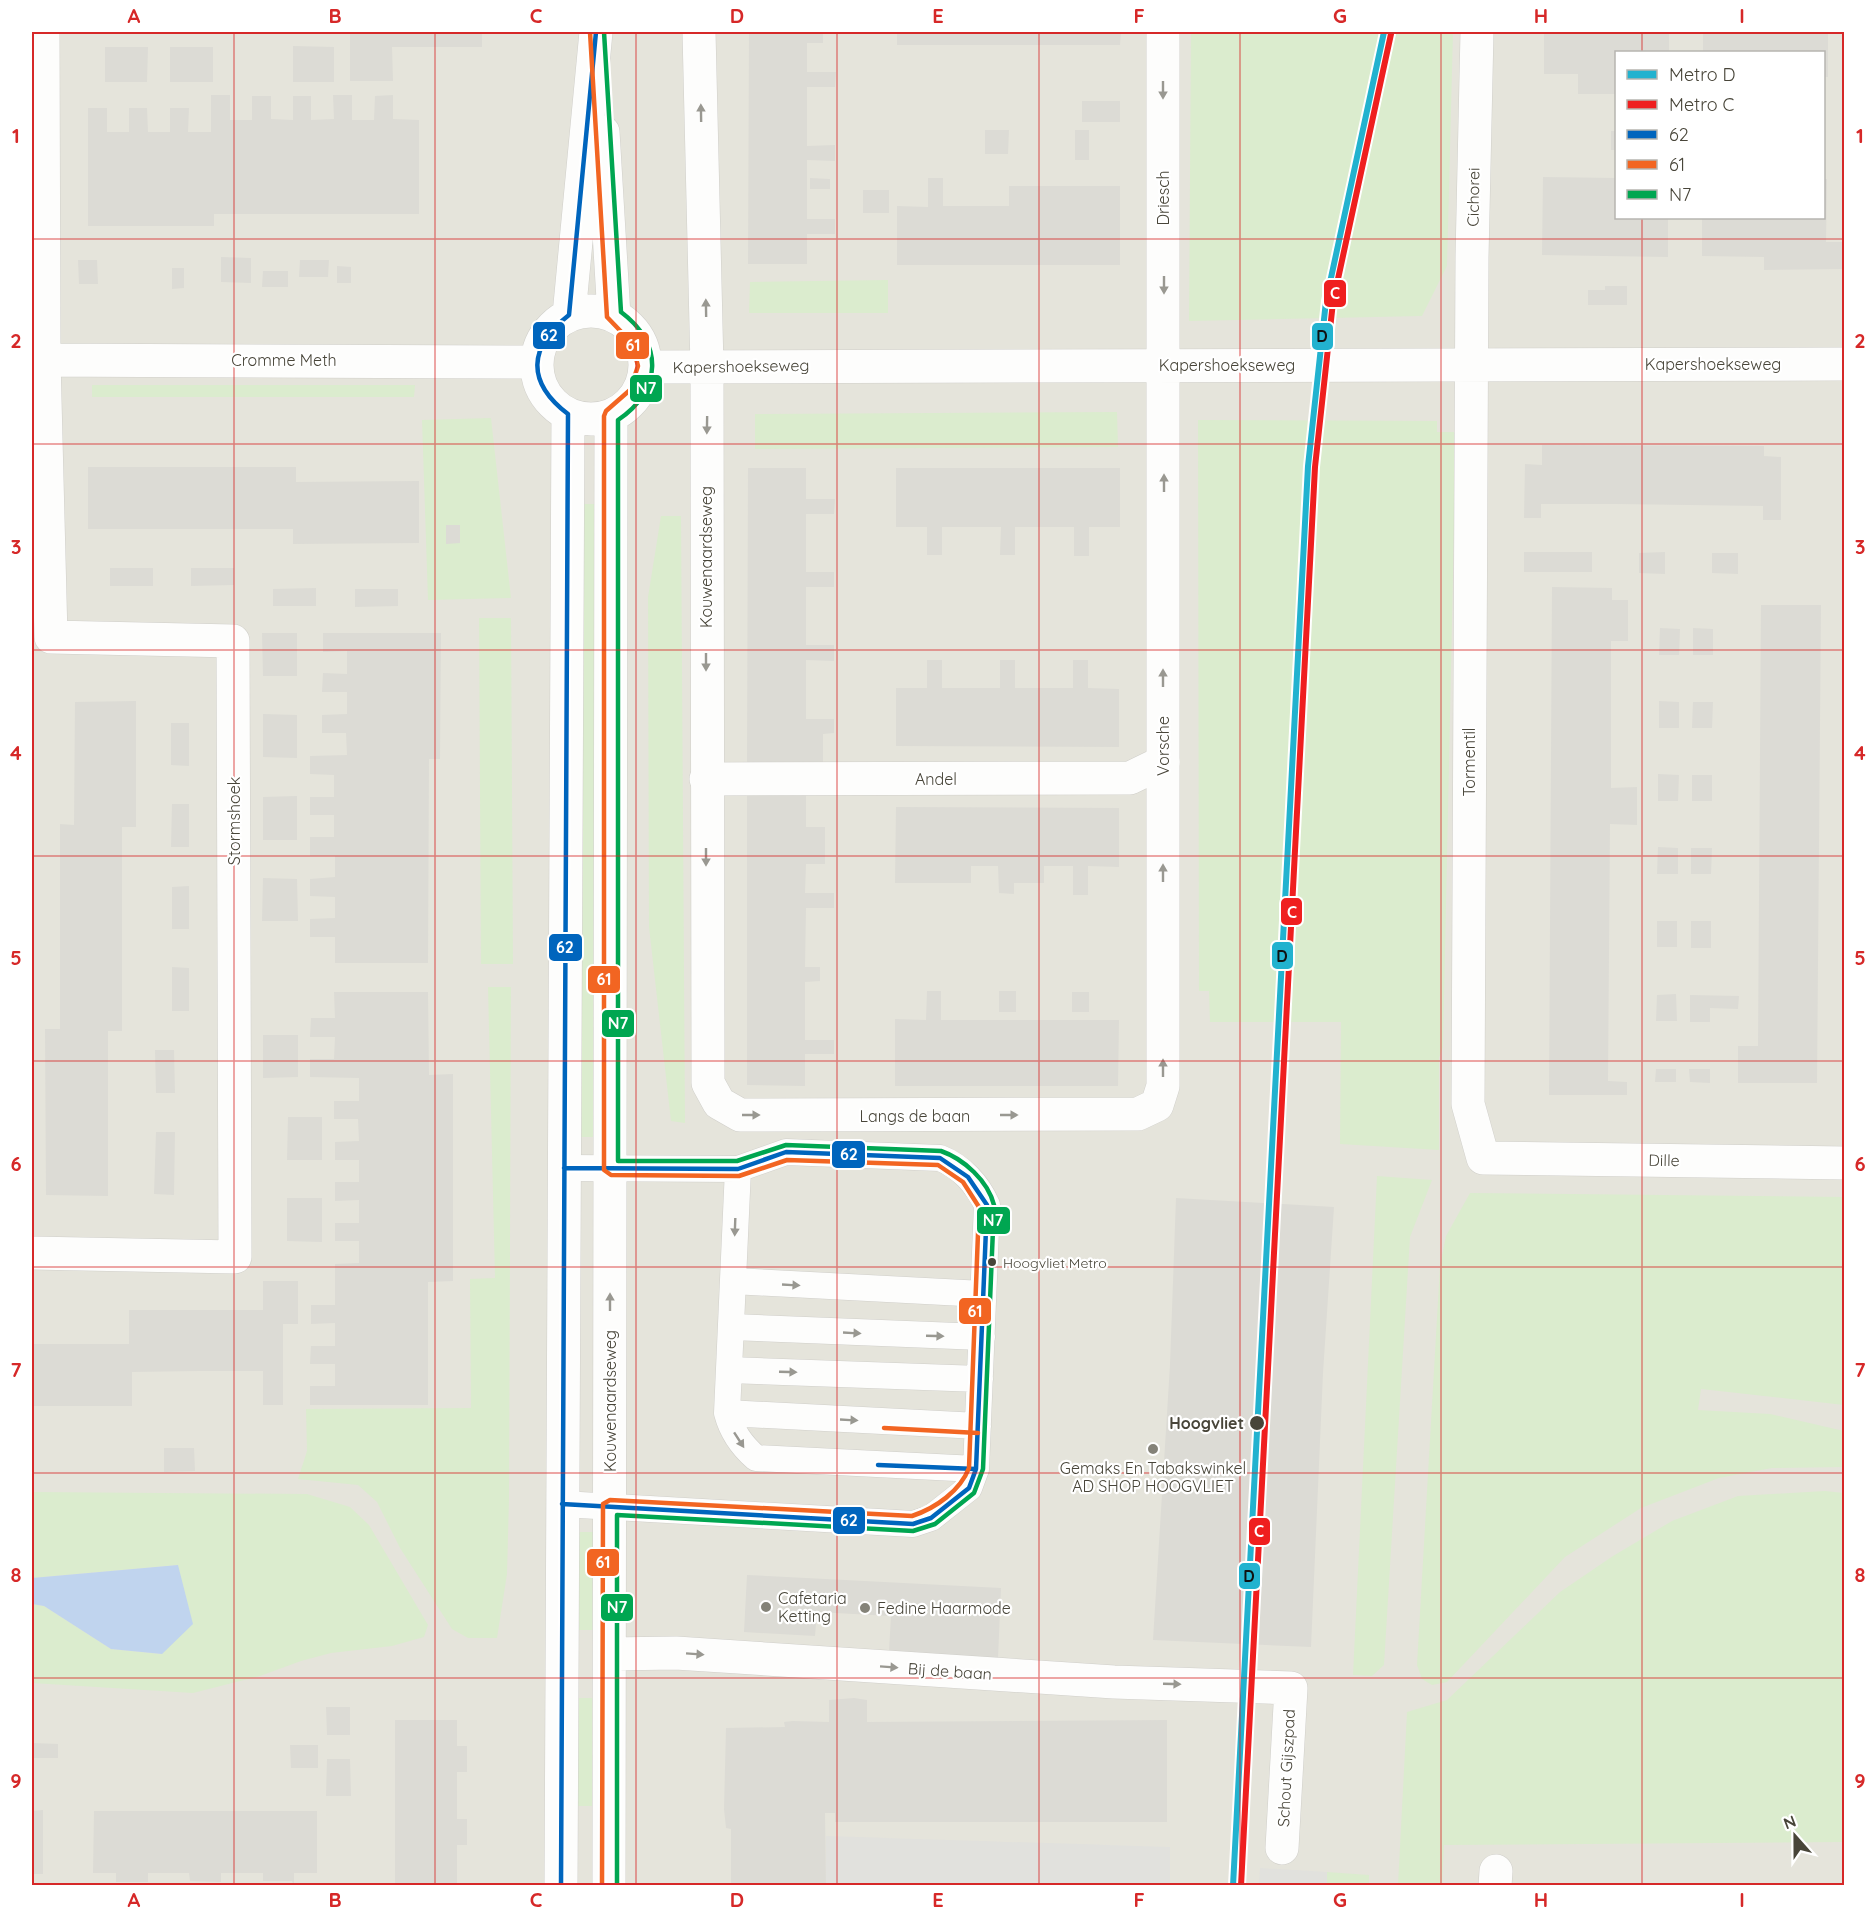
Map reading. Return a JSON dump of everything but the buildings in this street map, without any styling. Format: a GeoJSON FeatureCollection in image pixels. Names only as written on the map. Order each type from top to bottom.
{"type":"FeatureCollection","features":[{"type":"Feature","properties":{"kind":"street","name":"Stormshoek"},"geometry":{"type":"LineString","coordinates":[[32,1253],[235,1257],[233,641],[41,637],[38,360],[43,32]]}},
{"type":"Feature","properties":{"kind":"street"},"geometry":{"type":"LineString","coordinates":[[569,315],[596,32]]}},
{"type":"Feature","properties":{"kind":"street"},"geometry":{"type":"LineString","coordinates":[[596,32],[614,316]]}},
{"type":"Feature","properties":{"kind":"street","name":"Kouwenaardseweg"},"geometry":{"type":"LineString","coordinates":[[699,32],[707,366],[708,1083]]}},
{"type":"Feature","properties":{"kind":"street","name":"Driesch"},"geometry":{"type":"LineString","coordinates":[[1163,32],[1164,365]]}},
{"type":"Feature","properties":{"kind":"street","name":"Cichorei"},"geometry":{"type":"LineString","coordinates":[[1471,363],[1477,32]]}},
{"type":"Feature","properties":{"kind":"street"},"geometry":{"type":"LineString","coordinates":[[584,311],[614,316],[625,322],[637,336],[646,367],[639,391],[622,410],[610,416],[596,420],[568,414],[547,397],[541,385],[537,362],[545,336],[569,315],[584,311]]}},
{"type":"Feature","properties":{"kind":"street","name":"Cromme Meth"},"geometry":{"type":"LineString","coordinates":[[38,360],[537,362]]}},
{"type":"Feature","properties":{"kind":"street","name":"Kapershoekseweg"},"geometry":{"type":"LineString","coordinates":[[646,367],[1471,363],[1845,364]]}},
{"type":"Feature","properties":{"kind":"street","name":"Tormentil"},"geometry":{"type":"LineString","coordinates":[[1471,363],[1468,1104],[1483,1158]]}},
{"type":"Feature","properties":{"kind":"street","name":"Vorsche"},"geometry":{"type":"LineString","coordinates":[[1138,1114],[1157,1105],[1163,1086],[1164,365]]}},
{"type":"Feature","properties":{"kind":"street"},"geometry":{"type":"LineString","coordinates":[[561,1886],[568,414]]}},
{"type":"Feature","properties":{"kind":"street","name":"Kouwenaardseweg"},"geometry":{"type":"LineString","coordinates":[[609,1886],[610,416]]}},
{"type":"Feature","properties":{"kind":"street","name":"Andel"},"geometry":{"type":"LineString","coordinates":[[706,779],[1130,778],[1163,762]]}},
{"type":"Feature","properties":{"kind":"street","name":"Langs de baan"},"geometry":{"type":"LineString","coordinates":[[708,1083],[718,1103],[740,1115],[1138,1114]]}},
{"type":"Feature","properties":{"kind":"street","name":"Dille"},"geometry":{"type":"LineString","coordinates":[[1483,1158],[1845,1163]]}},
{"type":"Feature","properties":{"kind":"street","name":"Bij de baan"},"geometry":{"type":"LineString","coordinates":[[610,1654],[676,1653],[1114,1682],[1291,1688]]}},
{"type":"Feature","properties":{"kind":"street","name":"Schout Gijszpad"},"geometry":{"type":"LineString","coordinates":[[1282,1848],[1291,1688]]}},
{"type":"Feature","properties":{"kind":"lane"},"geometry":{"type":"LineString","coordinates":[[562,1504],[913,1524],[931,1518],[969,1488],[976,1468],[987,1205],[980,1190],[952,1163],[940,1158],[786,1152],[738,1169],[564,1167]]}},
{"type":"Feature","properties":{"kind":"lane"},"geometry":{"type":"LineString","coordinates":[[738,1169],[728,1413],[730,1425],[742,1447],[756,1458],[976,1468]]}},
{"type":"Feature","properties":{"kind":"lane"},"geometry":{"type":"LineString","coordinates":[[733,1281],[983,1294]]}},
{"type":"Feature","properties":{"kind":"lane"},"geometry":{"type":"LineString","coordinates":[[731,1327],[982,1337]]}},
{"type":"Feature","properties":{"kind":"lane"},"geometry":{"type":"LineString","coordinates":[[729,1370],[980,1379]]}},
{"type":"Feature","properties":{"kind":"lane"},"geometry":{"type":"LineString","coordinates":[[728,1413],[978,1426]]}},
{"type":"Feature","properties":{"kind":"shaded area"},"geometry":{"type":"Polygon","coordinates":[[[32,32],[1844,32],[1844,1885],[32,1885],[32,32]]]}},
{"type":"Feature","properties":{"kind":"shaded area"},"geometry":{"type":"Polygon","coordinates":[[[826,1836],[1170,1847],[1170,1885],[826,1886],[826,1836]]]}},
{"type":"Feature","properties":{"kind":"shaded area"},"geometry":{"type":"Polygon","coordinates":[[[1260,1868],[1327,1872],[1327,1885],[1259,1885],[1260,1868]]]}},
{"type":"Feature","properties":{"kind":"green space"},"geometry":{"type":"Polygon","coordinates":[[[1191,32],[1453,32],[1447,266],[1422,316],[1189,321],[1191,32]]]}},
{"type":"Feature","properties":{"kind":"green space"},"geometry":{"type":"Polygon","coordinates":[[[888,280],[888,313],[749,313],[750,282],[888,280]]]}},
{"type":"Feature","properties":{"kind":"green space"},"geometry":{"type":"Polygon","coordinates":[[[92,385],[415,385],[414,397],[92,397],[92,385]]]}},
{"type":"Feature","properties":{"kind":"green space"},"geometry":{"type":"Polygon","coordinates":[[[1117,412],[1118,447],[755,449],[755,414],[1117,412]]]}},
{"type":"Feature","properties":{"kind":"green space"},"geometry":{"type":"Polygon","coordinates":[[[491,418],[511,598],[428,600],[422,420],[491,418]]]}},
{"type":"Feature","properties":{"kind":"green space"},"geometry":{"type":"Polygon","coordinates":[[[1198,420],[1437,421],[1437,432],[1456,432],[1443,1047],[1439,1058],[1439,1150],[1340,1144],[1341,1022],[1210,1022],[1209,991],[1199,991],[1198,420]]]}},
{"type":"Feature","properties":{"kind":"green space"},"geometry":{"type":"Polygon","coordinates":[[[581,504],[599,504],[598,1137],[580,1137],[581,504]]]}},
{"type":"Feature","properties":{"kind":"green space"},"geometry":{"type":"Polygon","coordinates":[[[661,516],[681,516],[685,1123],[671,1121],[649,927],[648,597],[661,516]]]}},
{"type":"Feature","properties":{"kind":"green space"},"geometry":{"type":"Polygon","coordinates":[[[479,618],[511,618],[513,964],[481,964],[479,618]]]}},
{"type":"Feature","properties":{"kind":"green space"},"geometry":{"type":"Polygon","coordinates":[[[488,987],[511,987],[507,1574],[497,1638],[468,1638],[452,1629],[400,1548],[377,1502],[358,1485],[298,1479],[307,1451],[306,1409],[471,1408],[470,1279],[495,1278],[488,987]]]}},
{"type":"Feature","properties":{"kind":"green space"},"geometry":{"type":"Polygon","coordinates":[[[1377,1176],[1432,1180],[1410,1237],[1384,1665],[1372,1676],[1353,1675],[1377,1176]]]}},
{"type":"Feature","properties":{"kind":"green space"},"geometry":{"type":"Polygon","coordinates":[[[1470,1193],[1844,1197],[1844,1405],[1701,1389],[1698,1410],[1770,1414],[1844,1431],[1844,1467],[1772,1468],[1719,1478],[1641,1508],[1565,1557],[1447,1682],[1432,1685],[1422,1679],[1417,1665],[1440,1266],[1446,1236],[1470,1193]]]}},
{"type":"Feature","properties":{"kind":"green space"},"geometry":{"type":"Polygon","coordinates":[[[1825,1491],[1844,1493],[1844,1842],[1444,1845],[1442,1885],[1398,1885],[1407,1712],[1447,1700],[1560,1592],[1613,1556],[1672,1521],[1738,1496],[1825,1491]]]}},
{"type":"Feature","properties":{"kind":"green space"},"geometry":{"type":"Polygon","coordinates":[[[32,1492],[307,1494],[350,1507],[369,1525],[428,1625],[424,1637],[392,1646],[331,1653],[260,1676],[193,1693],[32,1683],[32,1604],[44,1606],[111,1649],[161,1654],[178,1565],[32,1578],[32,1492]]]}},
{"type":"Feature","properties":{"kind":"green space"},"geometry":{"type":"Polygon","coordinates":[[[578,1532],[594,1532],[593,1630],[577,1630],[578,1532]]]}},
{"type":"Feature","properties":{"kind":"green space"},"geometry":{"type":"Polygon","coordinates":[[[577,1698],[593,1698],[593,1806],[576,1806],[577,1698]]]}},
{"type":"Feature","properties":{"kind":"green space"},"geometry":{"type":"Polygon","coordinates":[[[1327,1872],[1369,1875],[1369,1885],[1327,1886],[1327,1872]]]}},
{"type":"Feature","properties":{"kind":"water"},"geometry":{"type":"Polygon","coordinates":[[[178,1565],[193,1624],[162,1654],[111,1649],[44,1606],[32,1604],[32,1578],[178,1565]]]}},
{"type":"Feature","properties":{"kind":"metro line","name":"D"},"geometry":{"type":"LineString","coordinates":[[1233,1886],[1308,466],[1326,301],[1384,32]]}},
{"type":"Feature","properties":{"kind":"metro line","name":"C"},"geometry":{"type":"LineString","coordinates":[[1241,1886],[1315,467],[1333,302],[1391,34]]}},
{"type":"Feature","properties":{"kind":"transit line","name":"61"},"geometry":{"type":"LineString","coordinates":[[590,32],[607,317],[632,343],[638,366],[630,390],[606,411],[604,416],[604,1170],[611,1175],[739,1176],[787,1160],[938,1165],[963,1182],[979,1207],[969,1468],[960,1484],[946,1498],[912,1516],[610,1500],[603,1504],[602,1886]]}},
{"type":"Feature","properties":{"kind":"transit line","name":"62"},"geometry":{"type":"LineString","coordinates":[[561,1886],[568,414],[554,402],[545,390],[539,377],[537,364],[546,339],[555,327],[569,315],[596,32]]}},
{"type":"Feature","properties":{"kind":"transit line","name":"N7"},"geometry":{"type":"LineString","coordinates":[[604,32],[621,312],[645,338],[651,352],[652,367],[650,381],[643,395],[633,408],[618,420],[618,1161],[737,1161],[786,1145],[941,1151],[958,1159],[981,1179],[994,1205],[983,1469],[974,1493],[935,1524],[913,1531],[617,1515],[617,1886]]}},
{"type":"Feature","properties":{"kind":"transit line","name":"62"},"geometry":{"type":"LineString","coordinates":[[562,1504],[913,1524],[931,1518],[969,1488],[976,1469],[987,1205],[968,1177],[940,1158],[786,1152],[738,1169],[564,1168]]}},
{"type":"Feature","properties":{"kind":"transit line","name":"61"},"geometry":{"type":"LineString","coordinates":[[884,1428],[978,1433]]}},
{"type":"Feature","properties":{"kind":"transit line","name":"62"},"geometry":{"type":"LineString","coordinates":[[878,1465],[976,1469]]}},
{"type":"Feature","properties":{"kind":"place","name":"Hoogvliet Metro"},"geometry":{"type":"Point","coordinates":[992,1262]}},
{"type":"Feature","properties":{"kind":"place","name":"Hoogvliet"},"geometry":{"type":"Point","coordinates":[1257,1423]}},
{"type":"Feature","properties":{"kind":"place","name":"Gemaks En Tabakswinkel AD SHOP HOOGVLIET"},"geometry":{"type":"Point","coordinates":[1153,1449]}},
{"type":"Feature","properties":{"kind":"place","name":"Cafetaria Ketting"},"geometry":{"type":"Point","coordinates":[766,1607]}},
{"type":"Feature","properties":{"kind":"place","name":"Fedine Haarmode"},"geometry":{"type":"Point","coordinates":[865,1608]}}]}
